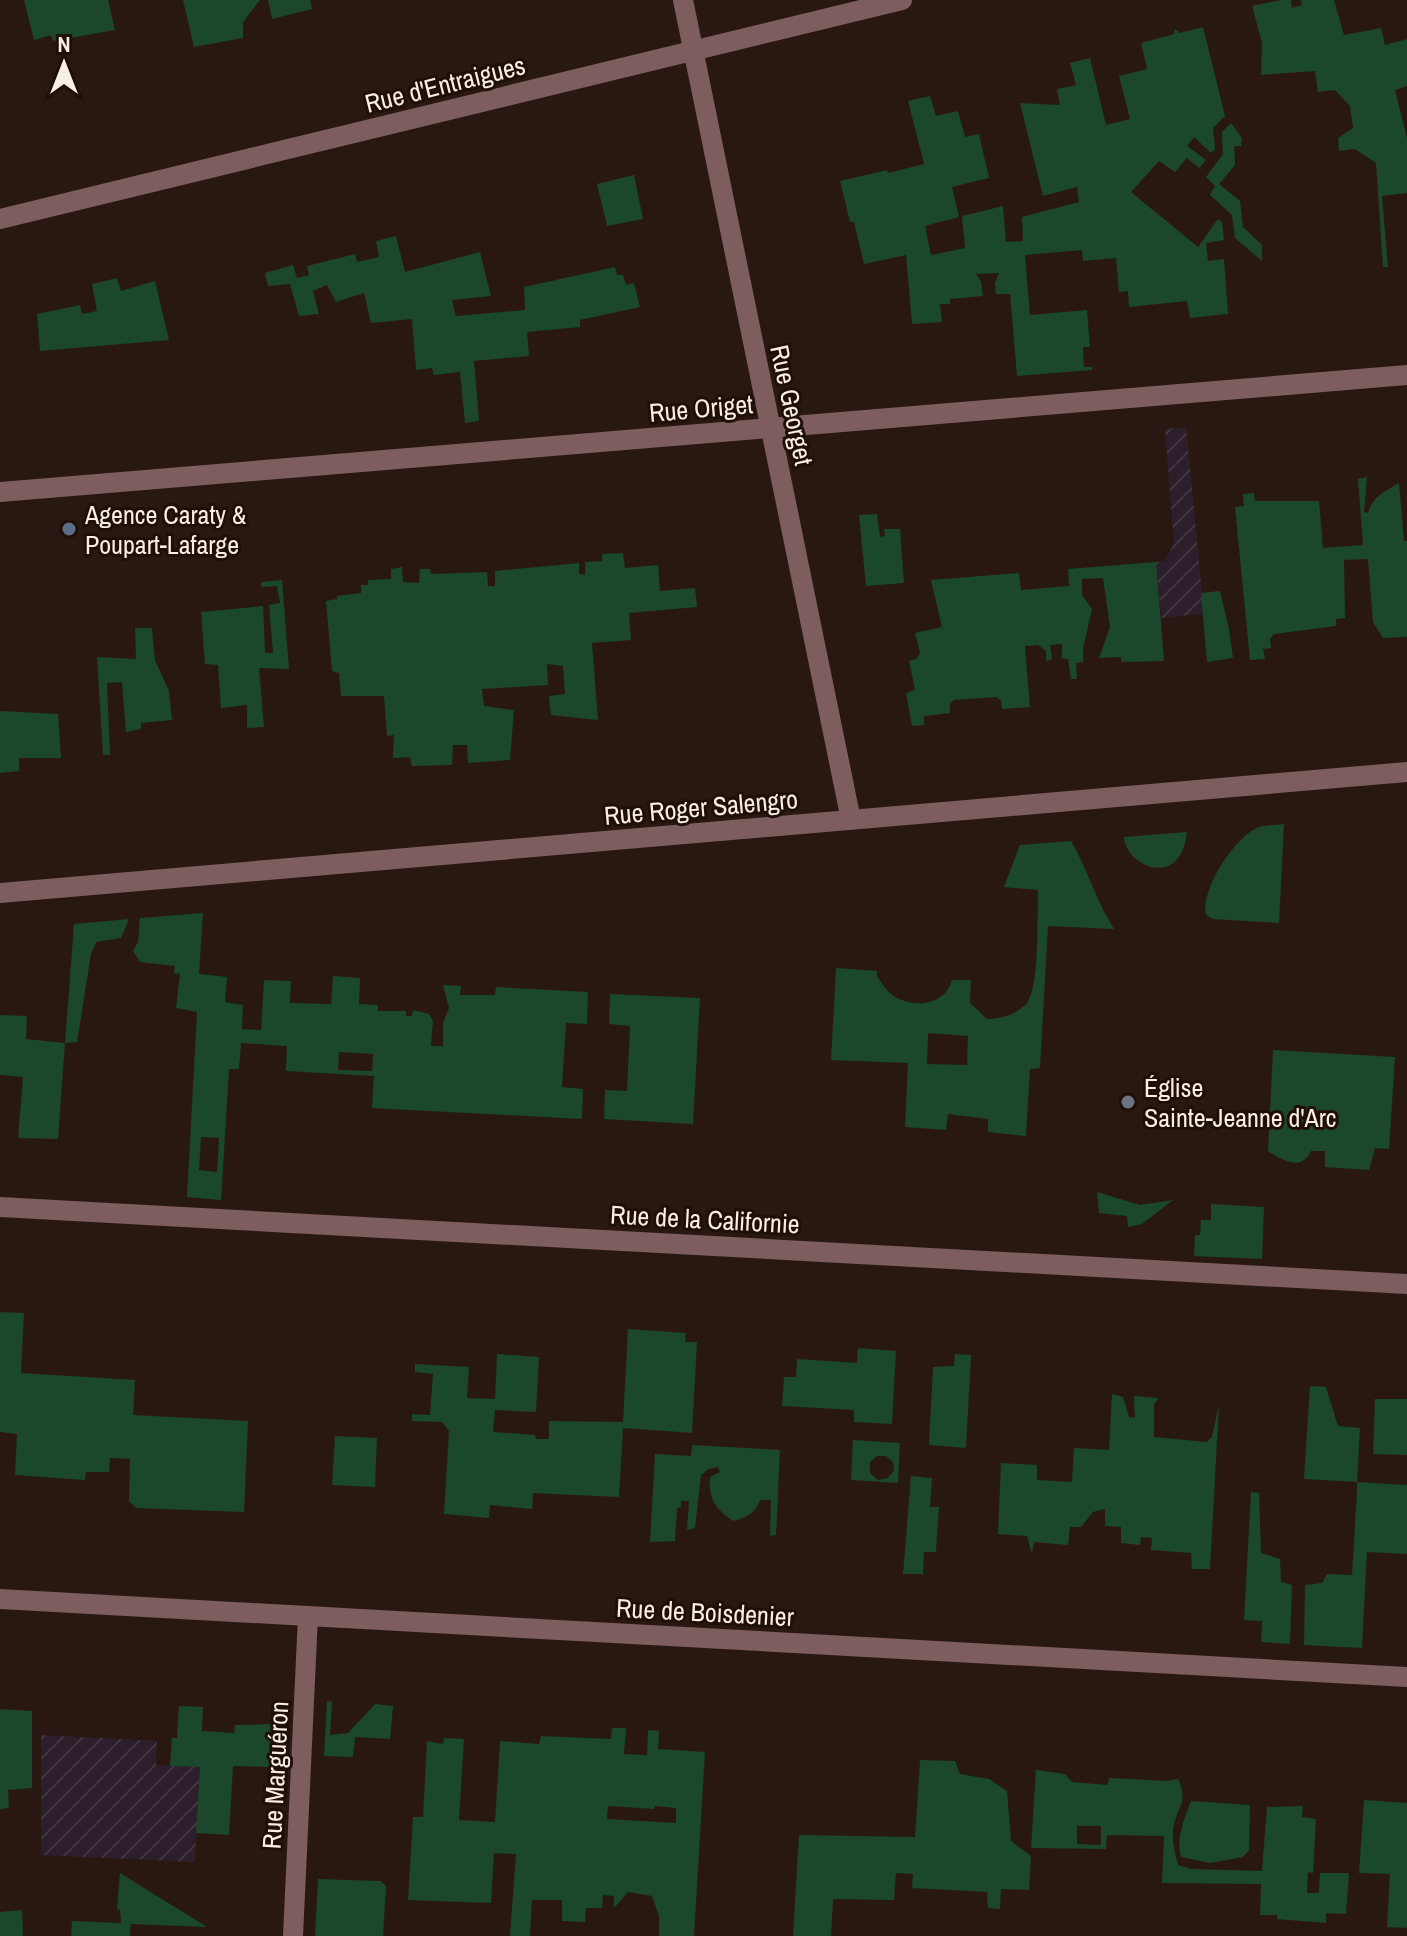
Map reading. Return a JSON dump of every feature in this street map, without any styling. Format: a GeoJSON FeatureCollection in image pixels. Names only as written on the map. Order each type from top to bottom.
{"type":"FeatureCollection","features":[{"type":"Feature","properties":{"kind":"street","name":"Rue Georget"},"geometry":{"type":"LineString","coordinates":[[683,0],[851,820]]}},
{"type":"Feature","properties":{"kind":"street","name":"Rue d'Entraigues"},"geometry":{"type":"LineString","coordinates":[[0,219],[902,0]]}},
{"type":"Feature","properties":{"kind":"street","name":"Rue Origet"},"geometry":{"type":"LineString","coordinates":[[0,492],[1407,375]]}},
{"type":"Feature","properties":{"kind":"street","name":"Rue Roger Salengro"},"geometry":{"type":"LineString","coordinates":[[0,893],[1407,772]]}},
{"type":"Feature","properties":{"kind":"street","name":"Rue de la Californie"},"geometry":{"type":"LineString","coordinates":[[0,1207],[1407,1284]]}},
{"type":"Feature","properties":{"kind":"street","name":"Rue de Boisdenier"},"geometry":{"type":"LineString","coordinates":[[0,1599],[1407,1677]]}},
{"type":"Feature","properties":{"kind":"street","name":"Rue Marguéron"},"geometry":{"type":"LineString","coordinates":[[293,1936],[308,1616]]}},
{"type":"Feature","properties":{"kind":"shaded area"},"geometry":{"type":"Polygon","coordinates":[[[1186,427],[1204,614],[1161,618],[1156,562],[1165,561],[1174,543],[1165,429],[1186,427]]]}},
{"type":"Feature","properties":{"kind":"shaded area"},"geometry":{"type":"Polygon","coordinates":[[[41,1735],[157,1741],[156,1765],[200,1767],[195,1862],[41,1855],[41,1735]]]}},
{"type":"Feature","properties":{"kind":"green space"},"geometry":{"type":"Polygon","coordinates":[[[24,0],[108,0],[115,30],[53,41],[51,35],[34,40],[24,0]]]}},
{"type":"Feature","properties":{"kind":"green space"},"geometry":{"type":"Polygon","coordinates":[[[183,0],[260,0],[243,22],[243,38],[194,47],[183,0]]]}},
{"type":"Feature","properties":{"kind":"green space"},"geometry":{"type":"Polygon","coordinates":[[[268,0],[310,0],[312,9],[272,19],[268,0]]]}},
{"type":"Feature","properties":{"kind":"green space"},"geometry":{"type":"Polygon","coordinates":[[[1291,0],[1292,8],[1302,5],[1301,0],[1334,0],[1344,35],[1381,28],[1385,45],[1407,39],[1407,86],[1395,90],[1407,138],[1407,193],[1382,196],[1388,267],[1383,267],[1376,163],[1355,149],[1339,151],[1338,138],[1353,128],[1350,106],[1335,90],[1318,92],[1315,71],[1261,75],[1262,43],[1252,6],[1291,0]]]}},
{"type":"Feature","properties":{"kind":"green space"},"geometry":{"type":"Polygon","coordinates":[[[1203,27],[1225,116],[1213,128],[1215,149],[1211,153],[1194,137],[1187,146],[1206,160],[1199,168],[1187,158],[1175,172],[1159,161],[1131,192],[1198,247],[1218,219],[1222,222],[1224,240],[1206,243],[1208,261],[1224,259],[1228,314],[1190,318],[1187,301],[1129,307],[1128,291],[1119,292],[1116,258],[1083,261],[1082,250],[1025,255],[1030,315],[1087,310],[1090,347],[1083,347],[1084,367],[1092,367],[1092,370],[1017,376],[1010,294],[996,294],[995,283],[999,273],[976,274],[981,281],[983,296],[950,299],[950,304],[940,304],[942,322],[912,324],[906,255],[864,264],[840,181],[924,164],[908,101],[930,96],[936,116],[958,111],[965,137],[979,134],[989,178],[952,187],[959,217],[925,226],[931,255],[965,248],[962,216],[1003,206],[1006,242],[1023,241],[1022,217],[1079,202],[1077,187],[1043,196],[1020,103],[1060,105],[1057,89],[1076,85],[1070,63],[1090,58],[1106,125],[1130,119],[1119,76],[1147,69],[1141,43],[1174,34],[1175,29],[1180,33],[1203,27]]]}},
{"type":"Feature","properties":{"kind":"green space"},"geometry":{"type":"Polygon","coordinates":[[[1231,123],[1242,138],[1241,146],[1234,146],[1235,165],[1219,184],[1240,201],[1243,227],[1262,245],[1262,261],[1235,238],[1232,215],[1210,195],[1215,186],[1206,177],[1223,154],[1222,132],[1231,123]]]}},
{"type":"Feature","properties":{"kind":"green space"},"geometry":{"type":"Polygon","coordinates":[[[634,175],[643,219],[607,226],[597,184],[634,175]]]}},
{"type":"Feature","properties":{"kind":"green space"},"geometry":{"type":"Polygon","coordinates":[[[396,236],[405,272],[480,252],[491,296],[452,300],[456,316],[525,310],[524,287],[615,267],[617,275],[623,275],[626,285],[634,283],[640,307],[580,320],[580,327],[527,332],[529,356],[474,361],[479,421],[465,423],[460,372],[434,375],[432,368],[416,370],[412,319],[371,323],[364,293],[336,302],[327,285],[313,291],[319,314],[299,316],[290,284],[268,286],[265,273],[293,265],[297,278],[309,275],[307,266],[355,254],[357,262],[379,257],[376,241],[396,236]]]}},
{"type":"Feature","properties":{"kind":"green space"},"geometry":{"type":"Polygon","coordinates":[[[117,278],[121,291],[155,281],[169,340],[40,351],[37,314],[80,305],[82,314],[97,311],[92,284],[117,278]]]}},
{"type":"Feature","properties":{"kind":"green space"},"geometry":{"type":"Polygon","coordinates":[[[1367,477],[1364,512],[1368,513],[1376,499],[1399,483],[1404,541],[1407,541],[1407,637],[1383,638],[1373,622],[1368,559],[1344,560],[1345,618],[1336,619],[1336,626],[1274,634],[1270,639],[1271,648],[1263,649],[1265,659],[1250,660],[1235,507],[1244,506],[1243,494],[1254,493],[1255,501],[1319,501],[1323,548],[1363,545],[1358,479],[1367,477]]]}},
{"type":"Feature","properties":{"kind":"green space"},"geometry":{"type":"Polygon","coordinates":[[[877,514],[880,537],[885,536],[884,529],[900,529],[904,583],[866,586],[859,515],[877,514]]]}},
{"type":"Feature","properties":{"kind":"green space"},"geometry":{"type":"Polygon","coordinates":[[[623,553],[625,568],[658,565],[660,591],[695,588],[697,607],[629,613],[631,640],[592,643],[598,720],[551,715],[549,696],[565,694],[563,666],[547,664],[548,685],[482,689],[484,706],[514,710],[510,760],[468,763],[467,745],[453,745],[452,765],[412,766],[410,757],[393,758],[394,735],[387,736],[384,696],[341,696],[339,673],[332,671],[326,601],[337,599],[337,596],[361,593],[361,585],[368,585],[368,580],[391,579],[391,569],[402,567],[403,582],[419,583],[420,569],[430,569],[431,574],[487,572],[488,586],[495,586],[495,571],[579,563],[579,574],[585,575],[585,562],[602,561],[602,554],[623,553]]]}},
{"type":"Feature","properties":{"kind":"green space"},"geometry":{"type":"Polygon","coordinates":[[[1156,562],[1164,661],[1121,662],[1121,657],[1099,658],[1110,627],[1103,578],[1082,579],[1082,595],[1092,609],[1083,662],[1076,663],[1077,679],[1071,679],[1068,659],[1062,658],[1062,644],[1050,645],[1052,659],[1046,661],[1046,651],[1038,645],[1025,646],[1030,707],[1002,709],[997,697],[954,700],[950,704],[950,713],[924,716],[924,725],[912,726],[906,693],[915,690],[909,661],[916,659],[920,653],[915,633],[942,627],[931,580],[1019,573],[1021,590],[1069,586],[1068,569],[1156,562]]]}},
{"type":"Feature","properties":{"kind":"green space"},"geometry":{"type":"Polygon","coordinates":[[[282,580],[289,669],[259,668],[264,727],[247,728],[247,705],[221,708],[218,665],[205,664],[201,612],[263,606],[265,653],[273,653],[269,605],[280,603],[277,586],[261,587],[261,582],[282,580]]]}},
{"type":"Feature","properties":{"kind":"green space"},"geometry":{"type":"Polygon","coordinates":[[[1220,591],[1233,658],[1207,662],[1201,593],[1220,591]]]}},
{"type":"Feature","properties":{"kind":"green space"},"geometry":{"type":"Polygon","coordinates":[[[135,628],[152,628],[155,660],[169,691],[172,720],[141,723],[141,729],[126,732],[122,682],[107,683],[110,755],[103,755],[97,657],[136,659],[135,628]]]}},
{"type":"Feature","properties":{"kind":"green space"},"geometry":{"type":"Polygon","coordinates":[[[0,711],[58,714],[61,758],[19,758],[19,771],[0,773],[0,711]]]}},
{"type":"Feature","properties":{"kind":"green space"},"geometry":{"type":"Polygon","coordinates":[[[1284,824],[1279,923],[1213,919],[1206,915],[1208,892],[1230,852],[1259,827],[1284,824]]]}},
{"type":"Feature","properties":{"kind":"green space"},"geometry":{"type":"Polygon","coordinates":[[[1187,832],[1183,850],[1175,861],[1165,867],[1154,868],[1134,857],[1124,837],[1187,832]]]}},
{"type":"Feature","properties":{"kind":"green space"},"geometry":{"type":"Polygon","coordinates":[[[1071,841],[1114,929],[1048,926],[1040,1068],[1030,1069],[1026,1136],[988,1132],[988,1119],[948,1114],[946,1130],[905,1127],[908,1063],[831,1060],[836,968],[877,971],[877,976],[892,995],[915,1003],[931,1002],[938,998],[949,988],[952,980],[971,980],[970,1003],[987,1019],[1004,1017],[1019,1010],[1027,1003],[1034,982],[1038,890],[1004,887],[1020,845],[1071,841]],[[928,1033],[927,1064],[967,1065],[968,1036],[928,1033]]]}},
{"type":"Feature","properties":{"kind":"green space"},"geometry":{"type":"Polygon","coordinates":[[[203,913],[199,974],[227,977],[225,1002],[243,1005],[242,1029],[261,1030],[264,980],[291,981],[290,1003],[331,1004],[333,976],[360,978],[359,1004],[378,1005],[378,1011],[406,1011],[406,1016],[412,1016],[413,1010],[429,1014],[433,1021],[431,1046],[443,1046],[443,1023],[449,1008],[443,985],[461,986],[460,995],[495,995],[496,987],[588,992],[587,1024],[566,1023],[562,1087],[583,1089],[582,1119],[372,1108],[374,1076],[286,1071],[287,1046],[241,1043],[239,1069],[229,1069],[221,1200],[187,1197],[197,1012],[176,1008],[180,974],[174,973],[175,966],[140,962],[133,951],[138,942],[140,918],[203,913]],[[339,1052],[338,1070],[372,1071],[373,1054],[339,1052]],[[201,1137],[199,1170],[217,1172],[219,1138],[201,1137]]]}},
{"type":"Feature","properties":{"kind":"green space"},"geometry":{"type":"Polygon","coordinates":[[[129,919],[121,938],[96,942],[91,954],[77,1042],[65,1043],[74,924],[129,919]]]}},
{"type":"Feature","properties":{"kind":"green space"},"geometry":{"type":"Polygon","coordinates":[[[610,994],[700,998],[693,1124],[604,1119],[605,1090],[627,1091],[630,1026],[609,1024],[610,994]]]}},
{"type":"Feature","properties":{"kind":"green space"},"geometry":{"type":"Polygon","coordinates":[[[0,1015],[27,1016],[26,1039],[65,1043],[58,1139],[18,1138],[23,1077],[0,1075],[0,1015]]]}},
{"type":"Feature","properties":{"kind":"green space"},"geometry":{"type":"Polygon","coordinates":[[[1273,1050],[1395,1057],[1389,1149],[1375,1148],[1369,1170],[1325,1167],[1325,1151],[1311,1151],[1297,1163],[1268,1151],[1273,1050]]]}},
{"type":"Feature","properties":{"kind":"green space"},"geometry":{"type":"Polygon","coordinates":[[[1097,1192],[1140,1205],[1173,1200],[1142,1224],[1128,1227],[1127,1216],[1099,1213],[1097,1192]]]}},
{"type":"Feature","properties":{"kind":"green space"},"geometry":{"type":"Polygon","coordinates":[[[1211,1204],[1264,1207],[1262,1259],[1194,1256],[1195,1235],[1200,1235],[1201,1220],[1211,1220],[1211,1204]]]}},
{"type":"Feature","properties":{"kind":"green space"},"geometry":{"type":"Polygon","coordinates":[[[0,1312],[24,1313],[21,1373],[135,1380],[133,1415],[248,1421],[244,1512],[136,1508],[129,1501],[130,1459],[110,1458],[109,1472],[86,1472],[85,1480],[15,1475],[17,1434],[0,1432],[0,1312]]]}},
{"type":"Feature","properties":{"kind":"green space"},"geometry":{"type":"Polygon","coordinates":[[[628,1329],[686,1333],[685,1342],[697,1342],[692,1433],[623,1428],[619,1497],[533,1493],[532,1509],[490,1505],[489,1518],[444,1514],[449,1431],[442,1422],[412,1421],[412,1414],[430,1415],[433,1374],[415,1372],[415,1364],[469,1367],[467,1398],[495,1399],[497,1354],[539,1357],[536,1412],[495,1410],[493,1432],[549,1439],[549,1421],[623,1422],[628,1329]]]}},
{"type":"Feature","properties":{"kind":"green space"},"geometry":{"type":"Polygon","coordinates":[[[858,1348],[896,1351],[892,1424],[854,1422],[854,1410],[782,1406],[784,1377],[796,1377],[797,1359],[857,1363],[858,1348]]]}},
{"type":"Feature","properties":{"kind":"green space"},"geometry":{"type":"Polygon","coordinates":[[[955,1354],[971,1355],[966,1448],[929,1445],[933,1367],[954,1366],[955,1354]]]}},
{"type":"Feature","properties":{"kind":"green space"},"geometry":{"type":"Polygon","coordinates":[[[1310,1386],[1326,1387],[1338,1426],[1360,1428],[1357,1482],[1304,1479],[1310,1386]]]}},
{"type":"Feature","properties":{"kind":"green space"},"geometry":{"type":"Polygon","coordinates":[[[1112,1394],[1123,1397],[1129,1417],[1135,1418],[1134,1396],[1158,1398],[1154,1405],[1154,1437],[1207,1442],[1212,1437],[1219,1404],[1210,1569],[1192,1569],[1191,1553],[1151,1550],[1152,1538],[1141,1537],[1140,1545],[1121,1543],[1121,1527],[1105,1526],[1105,1509],[1093,1512],[1081,1527],[1070,1527],[1068,1545],[1034,1542],[1032,1554],[1027,1536],[998,1534],[1001,1463],[1037,1465],[1037,1480],[1072,1482],[1074,1448],[1109,1450],[1112,1394]]]}},
{"type":"Feature","properties":{"kind":"green space"},"geometry":{"type":"Polygon","coordinates":[[[1375,1399],[1407,1399],[1407,1455],[1373,1454],[1375,1399]]]}},
{"type":"Feature","properties":{"kind":"green space"},"geometry":{"type":"Polygon","coordinates":[[[335,1436],[377,1438],[375,1487],[332,1485],[335,1436]]]}},
{"type":"Feature","properties":{"kind":"green space"},"geometry":{"type":"Polygon","coordinates":[[[853,1440],[900,1443],[898,1483],[851,1480],[853,1440]],[[877,1456],[870,1462],[870,1473],[878,1480],[888,1478],[894,1471],[893,1462],[886,1456],[877,1456]]]}},
{"type":"Feature","properties":{"kind":"green space"},"geometry":{"type":"Polygon","coordinates":[[[692,1445],[780,1450],[776,1535],[770,1536],[771,1500],[760,1500],[750,1514],[733,1521],[717,1507],[712,1497],[710,1477],[720,1472],[718,1467],[701,1475],[695,1528],[687,1530],[689,1501],[681,1501],[681,1507],[677,1508],[675,1541],[650,1542],[655,1454],[691,1456],[692,1445]]]}},
{"type":"Feature","properties":{"kind":"green space"},"geometry":{"type":"Polygon","coordinates":[[[911,1476],[932,1478],[930,1507],[939,1507],[936,1552],[924,1552],[923,1574],[903,1574],[911,1476]]]}},
{"type":"Feature","properties":{"kind":"green space"},"geometry":{"type":"Polygon","coordinates":[[[1357,1482],[1407,1485],[1407,1554],[1367,1552],[1362,1648],[1304,1645],[1305,1585],[1322,1583],[1327,1574],[1352,1575],[1357,1482]]]}},
{"type":"Feature","properties":{"kind":"green space"},"geometry":{"type":"Polygon","coordinates":[[[1251,1492],[1259,1493],[1261,1553],[1280,1559],[1281,1582],[1292,1585],[1290,1644],[1261,1642],[1262,1621],[1244,1620],[1251,1492]]]}},
{"type":"Feature","properties":{"kind":"green space"},"geometry":{"type":"Polygon","coordinates":[[[327,1701],[332,1702],[330,1735],[348,1733],[375,1704],[393,1706],[390,1739],[355,1737],[353,1757],[324,1756],[327,1701]]]}},
{"type":"Feature","properties":{"kind":"green space"},"geometry":{"type":"Polygon","coordinates":[[[179,1706],[203,1707],[202,1731],[234,1733],[235,1725],[272,1724],[270,1767],[233,1766],[229,1835],[196,1833],[200,1767],[170,1766],[172,1738],[177,1738],[179,1706]]]}},
{"type":"Feature","properties":{"kind":"green space"},"geometry":{"type":"Polygon","coordinates":[[[0,1709],[32,1711],[32,1788],[8,1790],[9,1808],[0,1809],[0,1709]]]}},
{"type":"Feature","properties":{"kind":"green space"},"geometry":{"type":"Polygon","coordinates":[[[612,1728],[626,1728],[624,1754],[647,1755],[648,1730],[659,1731],[658,1749],[705,1752],[694,1936],[659,1936],[659,1916],[652,1896],[628,1892],[614,1908],[614,1896],[603,1895],[602,1908],[586,1908],[585,1922],[562,1921],[562,1900],[532,1900],[530,1936],[510,1936],[516,1854],[494,1853],[491,1903],[408,1900],[413,1817],[423,1817],[427,1741],[443,1744],[444,1738],[464,1739],[459,1820],[495,1822],[500,1741],[539,1744],[541,1736],[611,1739],[612,1728]],[[608,1806],[607,1819],[676,1823],[676,1808],[608,1806]]]}},
{"type":"Feature","properties":{"kind":"green space"},"geometry":{"type":"Polygon","coordinates":[[[920,1760],[955,1761],[960,1774],[989,1779],[1007,1791],[1011,1841],[1031,1856],[1029,1890],[1001,1889],[1000,1909],[988,1908],[987,1892],[912,1888],[913,1874],[896,1873],[894,1900],[833,1899],[831,1936],[793,1936],[799,1835],[915,1837],[920,1760]]]}},
{"type":"Feature","properties":{"kind":"green space"},"geometry":{"type":"Polygon","coordinates":[[[1036,1770],[1065,1774],[1072,1782],[1108,1785],[1109,1778],[1178,1779],[1183,1794],[1173,1835],[1178,1865],[1191,1869],[1262,1871],[1267,1807],[1303,1806],[1302,1817],[1316,1819],[1313,1873],[1308,1872],[1307,1893],[1319,1893],[1320,1873],[1349,1873],[1346,1914],[1326,1913],[1326,1923],[1277,1919],[1277,1915],[1260,1915],[1261,1884],[1162,1883],[1164,1836],[1107,1835],[1106,1849],[1031,1848],[1036,1770]],[[1077,1826],[1077,1844],[1101,1845],[1101,1826],[1077,1826]]]}},
{"type":"Feature","properties":{"kind":"green space"},"geometry":{"type":"Polygon","coordinates":[[[1364,1800],[1407,1803],[1407,1928],[1387,1927],[1390,1874],[1359,1873],[1364,1800]]]}},
{"type":"Feature","properties":{"kind":"green space"},"geometry":{"type":"Polygon","coordinates":[[[1191,1801],[1250,1805],[1249,1850],[1243,1857],[1210,1863],[1181,1857],[1180,1836],[1191,1801]]]}},
{"type":"Feature","properties":{"kind":"green space"},"geometry":{"type":"Polygon","coordinates":[[[120,1873],[207,1927],[131,1924],[130,1936],[71,1936],[72,1921],[121,1923],[120,1910],[117,1909],[120,1873]]]}},
{"type":"Feature","properties":{"kind":"green space"},"geometry":{"type":"Polygon","coordinates":[[[318,1879],[381,1881],[386,1886],[383,1936],[315,1936],[318,1879]]]}},
{"type":"Feature","properties":{"kind":"green space"},"geometry":{"type":"Polygon","coordinates":[[[22,1910],[23,1936],[0,1936],[0,1912],[22,1910]]]}},
{"type":"Feature","properties":{"kind":"place","name":"Agence Caraty & Poupart-Lafarge"},"geometry":{"type":"Point","coordinates":[69,529]}},
{"type":"Feature","properties":{"kind":"place","name":"Église Sainte-Jeanne d'Arc"},"geometry":{"type":"Point","coordinates":[1128,1102]}}]}
